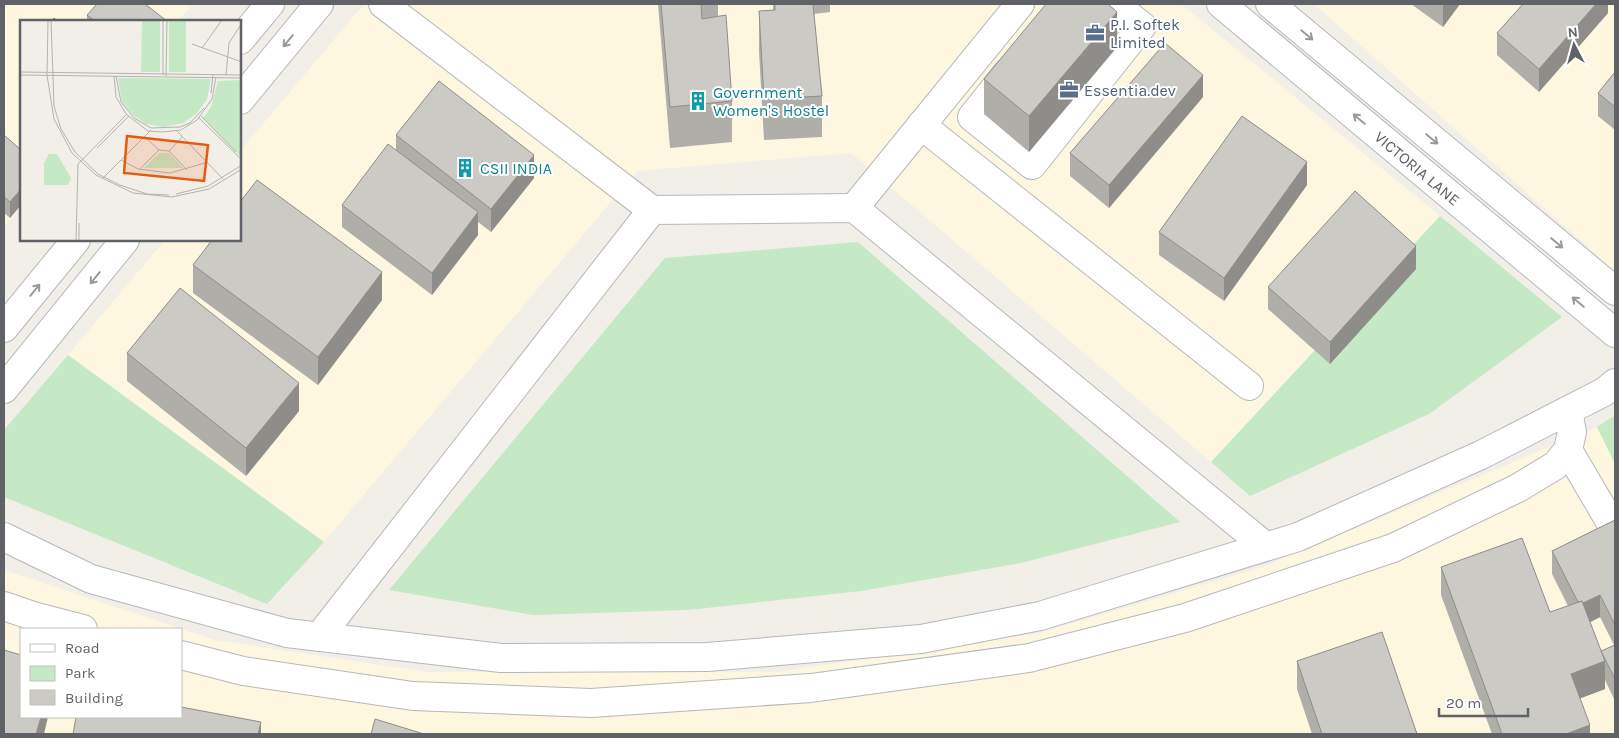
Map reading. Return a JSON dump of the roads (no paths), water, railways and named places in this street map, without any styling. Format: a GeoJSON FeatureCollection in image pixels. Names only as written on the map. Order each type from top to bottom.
{"type":"FeatureCollection","features":[{"type":"Feature","properties":{"kind":"street"},"geometry":{"type":"LineString","coordinates":[[241,39],[270,4]]}},
{"type":"Feature","properties":{"kind":"street"},"geometry":{"type":"LineString","coordinates":[[241,99],[319,4]]}},
{"type":"Feature","properties":{"kind":"street"},"geometry":{"type":"LineString","coordinates":[[383,4],[652,210],[854,208],[1265,546]]}},
{"type":"Feature","properties":{"kind":"street"},"geometry":{"type":"LineString","coordinates":[[854,208],[1020,4]]}},
{"type":"Feature","properties":{"kind":"street"},"geometry":{"type":"LineString","coordinates":[[1020,57],[972,118],[1032,165],[1142,26],[1114,4]]}},
{"type":"Feature","properties":{"kind":"street","name":"VICTORIA LANE"},"geometry":{"type":"LineString","coordinates":[[1222,4],[1615,333]]}},
{"type":"Feature","properties":{"kind":"street","name":"VICTORIA LANE"},"geometry":{"type":"LineString","coordinates":[[1270,4],[1615,291]]}},
{"type":"Feature","properties":{"kind":"street"},"geometry":{"type":"LineString","coordinates":[[921,125],[1249,386]]}},
{"type":"Feature","properties":{"kind":"street"},"geometry":{"type":"LineString","coordinates":[[318,637],[652,210]]}},
{"type":"Feature","properties":{"kind":"street"},"geometry":{"type":"LineString","coordinates":[[4,328],[75,241]]}},
{"type":"Feature","properties":{"kind":"street"},"geometry":{"type":"LineString","coordinates":[[4,389],[125,241]]}},
{"type":"Feature","properties":{"kind":"street"},"geometry":{"type":"LineString","coordinates":[[4,537],[91,579],[287,633],[501,658],[707,657],[921,639],[1040,616],[1298,537],[1481,455],[1604,392],[1615,383]]}},
{"type":"Feature","properties":{"kind":"street"},"geometry":{"type":"LineString","coordinates":[[182,655],[244,671],[413,696],[591,702],[811,688],[1029,658],[1185,618],[1393,548],[1518,488],[1556,465],[1568,450],[1572,432],[1568,411]]}},
{"type":"Feature","properties":{"kind":"street"},"geometry":{"type":"LineString","coordinates":[[1568,450],[1615,530]]}},
{"type":"Feature","properties":{"kind":"street"},"geometry":{"type":"LineString","coordinates":[[4,606],[79,628]]}},
{"type":"Feature","properties":{"kind":"place","name":"P.I. Softek Limited"},"geometry":{"type":"Point","coordinates":[1095,33]}},
{"type":"Feature","properties":{"kind":"place","name":"Essentia.dev"},"geometry":{"type":"Point","coordinates":[1069,90]}},
{"type":"Feature","properties":{"kind":"place","name":"Government Women's Hostel"},"geometry":{"type":"Point","coordinates":[698,101]}},
{"type":"Feature","properties":{"kind":"place","name":"CSII INDIA"},"geometry":{"type":"Point","coordinates":[465,168]}}]}
